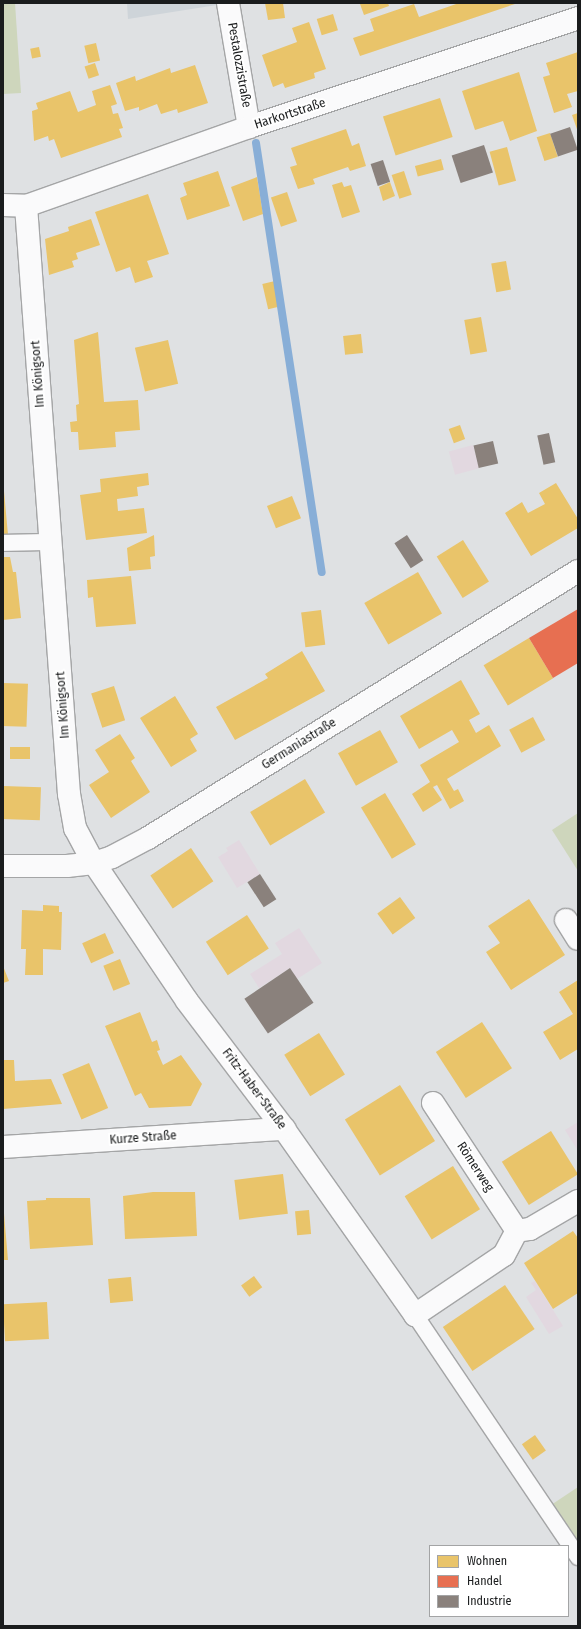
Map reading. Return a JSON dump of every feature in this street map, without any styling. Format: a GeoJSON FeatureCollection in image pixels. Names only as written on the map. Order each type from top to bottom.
{"type":"FeatureCollection","features":[{"type":"Feature","properties":{"kind":"street","name":"Pestalozzistraße"},"geometry":{"type":"LineString","coordinates":[[228,3],[249,127]]}},
{"type":"Feature","properties":{"kind":"street","name":"Harkortstraße"},"geometry":{"type":"LineString","coordinates":[[3,205],[26,206],[249,127],[578,18]]}},
{"type":"Feature","properties":{"kind":"street","name":"Im Königsort"},"geometry":{"type":"LineString","coordinates":[[26,206],[69,794],[75,828],[94,863]]}},
{"type":"Feature","properties":{"kind":"street","name":"Germaniastraße"},"geometry":{"type":"LineString","coordinates":[[3,866],[38,867],[94,863],[112,857],[148,838],[578,570]]}},
{"type":"Feature","properties":{"kind":"street","name":"Fritz-Haber-Straße"},"geometry":{"type":"LineString","coordinates":[[94,863],[187,1001],[284,1129],[415,1315]]}},
{"type":"Feature","properties":{"kind":"street"},"geometry":{"type":"LineString","coordinates":[[566,920],[578,939]]}},
{"type":"Feature","properties":{"kind":"street","name":"Römerweg"},"geometry":{"type":"LineString","coordinates":[[433,1103],[517,1231]]}},
{"type":"Feature","properties":{"kind":"street","name":"Kurze Straße"},"geometry":{"type":"LineString","coordinates":[[3,1146],[284,1129]]}},
{"type":"Feature","properties":{"kind":"street"},"geometry":{"type":"LineString","coordinates":[[415,1315],[504,1255],[517,1231],[530,1229],[578,1201]]}},
{"type":"Feature","properties":{"kind":"lane"},"geometry":{"type":"LineString","coordinates":[[3,543],[50,542]]}},
{"type":"Feature","properties":{"kind":"lane"},"geometry":{"type":"LineString","coordinates":[[415,1315],[578,1556]]}},
{"type":"Feature","properties":{"kind":"shaded area"},"geometry":{"type":"Polygon","coordinates":[[[127,3],[216,3],[217,5],[128,19],[127,3]]]}},
{"type":"Feature","properties":{"kind":"shaded area"},"geometry":{"type":"Polygon","coordinates":[[[473,445],[479,468],[455,475],[449,451],[473,445]]]}},
{"type":"Feature","properties":{"kind":"shaded area"},"geometry":{"type":"Polygon","coordinates":[[[239,840],[260,874],[237,888],[218,857],[228,851],[226,848],[239,840]]]}},
{"type":"Feature","properties":{"kind":"shaded area"},"geometry":{"type":"Polygon","coordinates":[[[299,928],[322,963],[297,979],[290,968],[259,988],[250,974],[282,954],[275,943],[299,928]]]}},
{"type":"Feature","properties":{"kind":"shaded area"},"geometry":{"type":"Polygon","coordinates":[[[578,1122],[578,1151],[565,1130],[578,1122]]]}},
{"type":"Feature","properties":{"kind":"shaded area"},"geometry":{"type":"Polygon","coordinates":[[[535,1281],[563,1326],[549,1334],[526,1297],[536,1290],[531,1283],[535,1281]]]}},
{"type":"Feature","properties":{"kind":"green space"},"geometry":{"type":"Polygon","coordinates":[[[3,3],[15,3],[21,93],[3,94],[3,3]]]}},
{"type":"Feature","properties":{"kind":"green space"},"geometry":{"type":"Polygon","coordinates":[[[578,813],[578,871],[552,830],[578,813]]]}},
{"type":"Feature","properties":{"kind":"green space"},"geometry":{"type":"Polygon","coordinates":[[[578,1487],[578,1544],[551,1505],[578,1487]]]}},
{"type":"Feature","properties":{"kind":"building: Wohnen"},"geometry":{"type":"Polygon","coordinates":[[[265,3],[283,3],[285,18],[268,20],[265,3]]]}},
{"type":"Feature","properties":{"kind":"building: Wohnen"},"geometry":{"type":"Polygon","coordinates":[[[388,3],[389,6],[364,15],[360,4],[388,3]]]}},
{"type":"Feature","properties":{"kind":"building: Wohnen"},"geometry":{"type":"Polygon","coordinates":[[[459,3],[518,3],[360,56],[353,38],[374,31],[370,19],[414,4],[419,17],[459,3]]]}},
{"type":"Feature","properties":{"kind":"building: Wohnen"},"geometry":{"type":"Polygon","coordinates":[[[333,14],[338,30],[322,35],[317,19],[333,14]]]}},
{"type":"Feature","properties":{"kind":"building: Wohnen"},"geometry":{"type":"Polygon","coordinates":[[[309,22],[326,69],[314,73],[315,78],[285,88],[283,83],[273,87],[262,55],[297,42],[292,28],[309,22]]]}},
{"type":"Feature","properties":{"kind":"building: Wohnen"},"geometry":{"type":"Polygon","coordinates":[[[96,43],[100,61],[88,63],[84,46],[96,43]]]}},
{"type":"Feature","properties":{"kind":"building: Wohnen"},"geometry":{"type":"Polygon","coordinates":[[[39,47],[41,57],[32,59],[30,49],[39,47]]]}},
{"type":"Feature","properties":{"kind":"building: Wohnen"},"geometry":{"type":"Polygon","coordinates":[[[578,52],[578,91],[567,94],[572,107],[554,113],[543,77],[550,75],[546,63],[578,52]]]}},
{"type":"Feature","properties":{"kind":"building: Wohnen"},"geometry":{"type":"Polygon","coordinates":[[[95,63],[99,75],[89,79],[85,66],[95,63]]]}},
{"type":"Feature","properties":{"kind":"building: Wohnen"},"geometry":{"type":"Polygon","coordinates":[[[195,65],[208,103],[178,113],[177,109],[161,114],[157,104],[139,111],[139,107],[125,111],[116,83],[135,76],[136,81],[170,68],[171,73],[195,65]]]}},
{"type":"Feature","properties":{"kind":"building: Wohnen"},"geometry":{"type":"Polygon","coordinates":[[[519,72],[537,131],[510,141],[503,121],[475,130],[462,91],[519,72]]]}},
{"type":"Feature","properties":{"kind":"building: Wohnen"},"geometry":{"type":"Polygon","coordinates":[[[110,85],[117,104],[111,106],[113,114],[118,113],[123,128],[119,129],[122,137],[61,158],[54,139],[49,141],[48,136],[34,141],[32,111],[38,109],[36,103],[70,91],[78,112],[96,105],[92,91],[110,85]]]}},
{"type":"Feature","properties":{"kind":"building: Wohnen"},"geometry":{"type":"Polygon","coordinates":[[[440,98],[453,137],[396,156],[383,117],[440,98]]]}},
{"type":"Feature","properties":{"kind":"building: Wohnen"},"geometry":{"type":"Polygon","coordinates":[[[578,113],[578,132],[572,115],[578,113]]]}},
{"type":"Feature","properties":{"kind":"building: Wohnen"},"geometry":{"type":"Polygon","coordinates":[[[346,129],[352,146],[359,143],[366,166],[350,171],[348,167],[313,179],[315,184],[298,189],[290,167],[297,165],[291,148],[346,129]]]}},
{"type":"Feature","properties":{"kind":"building: Wohnen"},"geometry":{"type":"Polygon","coordinates":[[[550,133],[558,157],[544,161],[537,137],[550,133]]]}},
{"type":"Feature","properties":{"kind":"building: Wohnen"},"geometry":{"type":"Polygon","coordinates":[[[507,147],[516,181],[499,185],[490,152],[507,147]]]}},
{"type":"Feature","properties":{"kind":"building: Wohnen"},"geometry":{"type":"Polygon","coordinates":[[[441,159],[444,170],[418,177],[415,166],[441,159]]]}},
{"type":"Feature","properties":{"kind":"building: Wohnen"},"geometry":{"type":"Polygon","coordinates":[[[218,171],[230,206],[187,220],[180,198],[187,195],[183,183],[218,171]]]}},
{"type":"Feature","properties":{"kind":"building: Wohnen"},"geometry":{"type":"Polygon","coordinates":[[[404,171],[412,195],[399,199],[392,175],[404,171]]]}},
{"type":"Feature","properties":{"kind":"building: Wohnen"},"geometry":{"type":"Polygon","coordinates":[[[257,177],[263,214],[243,221],[231,187],[257,177]]]}},
{"type":"Feature","properties":{"kind":"building: Wohnen"},"geometry":{"type":"Polygon","coordinates":[[[342,182],[344,187],[351,185],[360,212],[342,218],[332,185],[342,182]]]}},
{"type":"Feature","properties":{"kind":"building: Wohnen"},"geometry":{"type":"Polygon","coordinates":[[[390,182],[395,196],[383,201],[379,187],[390,182]]]}},
{"type":"Feature","properties":{"kind":"building: Wohnen"},"geometry":{"type":"Polygon","coordinates":[[[287,192],[297,221],[281,227],[271,198],[287,192]]]}},
{"type":"Feature","properties":{"kind":"building: Wohnen"},"geometry":{"type":"Polygon","coordinates":[[[148,194],[169,254],[147,261],[153,277],[135,283],[130,267],[116,272],[95,212],[148,194]]]}},
{"type":"Feature","properties":{"kind":"building: Wohnen"},"geometry":{"type":"Polygon","coordinates":[[[91,219],[100,245],[76,253],[78,259],[72,261],[74,267],[49,275],[45,239],[69,231],[68,227],[91,219]]]}},
{"type":"Feature","properties":{"kind":"building: Wohnen"},"geometry":{"type":"Polygon","coordinates":[[[506,261],[511,290],[496,292],[491,264],[506,261]]]}},
{"type":"Feature","properties":{"kind":"building: Wohnen"},"geometry":{"type":"Polygon","coordinates":[[[275,281],[281,306],[268,309],[262,284],[275,281]]]}},
{"type":"Feature","properties":{"kind":"building: Wohnen"},"geometry":{"type":"Polygon","coordinates":[[[481,317],[487,351],[470,354],[464,320],[481,317]]]}},
{"type":"Feature","properties":{"kind":"building: Wohnen"},"geometry":{"type":"Polygon","coordinates":[[[98,332],[104,402],[138,400],[140,430],[115,432],[116,447],[79,450],[78,432],[71,432],[70,422],[77,421],[76,405],[79,404],[74,340],[98,332]]]}},
{"type":"Feature","properties":{"kind":"building: Wohnen"},"geometry":{"type":"Polygon","coordinates":[[[361,334],[363,353],[345,355],[343,336],[361,334]]]}},
{"type":"Feature","properties":{"kind":"building: Wohnen"},"geometry":{"type":"Polygon","coordinates":[[[168,340],[178,384],[145,391],[135,348],[168,340]]]}},
{"type":"Feature","properties":{"kind":"building: Wohnen"},"geometry":{"type":"Polygon","coordinates":[[[460,425],[465,439],[454,443],[449,429],[460,425]]]}},
{"type":"Feature","properties":{"kind":"building: Wohnen"},"geometry":{"type":"Polygon","coordinates":[[[148,473],[149,485],[137,487],[138,496],[117,499],[118,511],[144,508],[147,533],[86,540],[80,495],[101,492],[100,479],[148,473]]]}},
{"type":"Feature","properties":{"kind":"building: Wohnen"},"geometry":{"type":"Polygon","coordinates":[[[3,480],[8,535],[3,535],[3,480]]]}},
{"type":"Feature","properties":{"kind":"building: Wohnen"},"geometry":{"type":"Polygon","coordinates":[[[556,483],[578,519],[578,528],[531,556],[505,513],[522,502],[528,513],[545,504],[539,493],[556,483]]]}},
{"type":"Feature","properties":{"kind":"building: Wohnen"},"geometry":{"type":"Polygon","coordinates":[[[292,496],[301,518],[276,528],[267,506],[292,496]]]}},
{"type":"Feature","properties":{"kind":"building: Wohnen"},"geometry":{"type":"Polygon","coordinates":[[[154,535],[155,556],[150,557],[151,569],[129,571],[127,548],[154,535]]]}},
{"type":"Feature","properties":{"kind":"building: Wohnen"},"geometry":{"type":"Polygon","coordinates":[[[463,540],[489,582],[463,598],[437,556],[463,540]]]}},
{"type":"Feature","properties":{"kind":"building: Wohnen"},"geometry":{"type":"Polygon","coordinates":[[[3,557],[10,557],[13,572],[16,572],[21,618],[3,620],[3,557]]]}},
{"type":"Feature","properties":{"kind":"building: Wohnen"},"geometry":{"type":"Polygon","coordinates":[[[418,572],[442,614],[388,645],[364,603],[418,572]]]}},
{"type":"Feature","properties":{"kind":"building: Wohnen"},"geometry":{"type":"Polygon","coordinates":[[[131,576],[136,624],[96,627],[93,597],[88,598],[87,580],[131,576]]]}},
{"type":"Feature","properties":{"kind":"building: Wohnen"},"geometry":{"type":"Polygon","coordinates":[[[321,610],[325,645],[305,647],[301,612],[321,610]]]}},
{"type":"Feature","properties":{"kind":"building: Wohnen"},"geometry":{"type":"Polygon","coordinates":[[[529,638],[553,678],[508,706],[484,665],[529,638]]]}},
{"type":"Feature","properties":{"kind":"building: Wohnen"},"geometry":{"type":"Polygon","coordinates":[[[302,651],[325,691],[235,740],[216,707],[268,678],[265,674],[302,651]]]}},
{"type":"Feature","properties":{"kind":"building: Wohnen"},"geometry":{"type":"Polygon","coordinates":[[[461,680],[480,714],[469,720],[476,733],[489,725],[501,746],[447,779],[454,791],[458,789],[464,801],[450,809],[437,785],[433,787],[442,800],[423,812],[412,794],[430,782],[420,765],[459,742],[452,730],[419,749],[400,716],[461,680]]]}},
{"type":"Feature","properties":{"kind":"building: Wohnen"},"geometry":{"type":"Polygon","coordinates":[[[3,683],[28,684],[26,727],[3,726],[3,683]]]}},
{"type":"Feature","properties":{"kind":"building: Wohnen"},"geometry":{"type":"Polygon","coordinates":[[[114,686],[125,720],[102,728],[91,693],[114,686]]]}},
{"type":"Feature","properties":{"kind":"building: Wohnen"},"geometry":{"type":"Polygon","coordinates":[[[175,696],[198,734],[190,739],[197,751],[171,767],[140,718],[175,696]]]}},
{"type":"Feature","properties":{"kind":"building: Wohnen"},"geometry":{"type":"Polygon","coordinates":[[[533,717],[545,740],[521,753],[509,730],[533,717]]]}},
{"type":"Feature","properties":{"kind":"building: Wohnen"},"geometry":{"type":"Polygon","coordinates":[[[380,730],[398,762],[356,786],[338,753],[380,730]]]}},
{"type":"Feature","properties":{"kind":"building: Wohnen"},"geometry":{"type":"Polygon","coordinates":[[[120,734],[135,758],[131,761],[150,792],[111,818],[89,785],[109,772],[95,750],[120,734]]]}},
{"type":"Feature","properties":{"kind":"building: Wohnen"},"geometry":{"type":"Polygon","coordinates":[[[10,747],[30,747],[30,759],[10,759],[10,747]]]}},
{"type":"Feature","properties":{"kind":"building: Wohnen"},"geometry":{"type":"Polygon","coordinates":[[[305,779],[325,812],[270,845],[250,812],[305,779]]]}},
{"type":"Feature","properties":{"kind":"building: Wohnen"},"geometry":{"type":"Polygon","coordinates":[[[3,786],[41,787],[40,820],[3,819],[3,786]]]}},
{"type":"Feature","properties":{"kind":"building: Wohnen"},"geometry":{"type":"Polygon","coordinates":[[[385,793],[416,844],[392,859],[361,807],[385,793]]]}},
{"type":"Feature","properties":{"kind":"building: Wohnen"},"geometry":{"type":"Polygon","coordinates":[[[191,848],[213,881],[173,909],[150,875],[191,848]]]}},
{"type":"Feature","properties":{"kind":"building: Wohnen"},"geometry":{"type":"Polygon","coordinates":[[[400,897],[415,918],[393,934],[377,913],[400,897]]]}},
{"type":"Feature","properties":{"kind":"building: Wohnen"},"geometry":{"type":"Polygon","coordinates":[[[529,899],[565,955],[511,990],[486,952],[500,943],[488,926],[529,899]]]}},
{"type":"Feature","properties":{"kind":"building: Wohnen"},"geometry":{"type":"Polygon","coordinates":[[[43,905],[59,906],[59,912],[62,912],[61,950],[43,949],[43,975],[25,975],[26,949],[21,949],[22,910],[43,911],[43,905]]]}},
{"type":"Feature","properties":{"kind":"building: Wohnen"},"geometry":{"type":"Polygon","coordinates":[[[247,915],[269,949],[228,975],[206,942],[247,915]]]}},
{"type":"Feature","properties":{"kind":"building: Wohnen"},"geometry":{"type":"Polygon","coordinates":[[[105,933],[114,953],[91,963],[82,943],[105,933]]]}},
{"type":"Feature","properties":{"kind":"building: Wohnen"},"geometry":{"type":"Polygon","coordinates":[[[120,959],[130,984],[113,991],[103,966],[120,959]]]}},
{"type":"Feature","properties":{"kind":"building: Wohnen"},"geometry":{"type":"Polygon","coordinates":[[[3,966],[9,981],[3,983],[3,966]]]}},
{"type":"Feature","properties":{"kind":"building: Wohnen"},"geometry":{"type":"Polygon","coordinates":[[[578,980],[578,1049],[560,1060],[543,1032],[573,1014],[559,992],[578,980]]]}},
{"type":"Feature","properties":{"kind":"building: Wohnen"},"geometry":{"type":"Polygon","coordinates":[[[140,1012],[152,1042],[157,1040],[160,1050],[157,1051],[163,1065],[181,1055],[202,1084],[191,1106],[149,1108],[141,1093],[135,1096],[105,1026],[140,1012]]]}},
{"type":"Feature","properties":{"kind":"building: Wohnen"},"geometry":{"type":"Polygon","coordinates":[[[482,1022],[512,1068],[466,1098],[436,1052],[482,1022]]]}},
{"type":"Feature","properties":{"kind":"building: Wohnen"},"geometry":{"type":"Polygon","coordinates":[[[319,1033],[345,1075],[310,1096],[284,1055],[319,1033]]]}},
{"type":"Feature","properties":{"kind":"building: Wohnen"},"geometry":{"type":"Polygon","coordinates":[[[3,1060],[14,1060],[15,1081],[51,1079],[62,1104],[3,1109],[3,1060]]]}},
{"type":"Feature","properties":{"kind":"building: Wohnen"},"geometry":{"type":"Polygon","coordinates":[[[89,1063],[108,1108],[81,1119],[62,1074],[89,1063]]]}},
{"type":"Feature","properties":{"kind":"building: Wohnen"},"geometry":{"type":"Polygon","coordinates":[[[400,1085],[435,1141],[380,1175],[345,1119],[400,1085]]]}},
{"type":"Feature","properties":{"kind":"building: Wohnen"},"geometry":{"type":"Polygon","coordinates":[[[551,1131],[578,1174],[529,1205],[502,1162],[551,1131]]]}},
{"type":"Feature","properties":{"kind":"building: Wohnen"},"geometry":{"type":"Polygon","coordinates":[[[453,1166],[480,1209],[432,1239],[405,1196],[453,1166]]]}},
{"type":"Feature","properties":{"kind":"building: Wohnen"},"geometry":{"type":"Polygon","coordinates":[[[283,1174],[288,1214],[239,1220],[234,1180],[283,1174]]]}},
{"type":"Feature","properties":{"kind":"building: Wohnen"},"geometry":{"type":"Polygon","coordinates":[[[153,1192],[195,1192],[197,1236],[125,1239],[123,1196],[153,1192]]]}},
{"type":"Feature","properties":{"kind":"building: Wohnen"},"geometry":{"type":"Polygon","coordinates":[[[46,1198],[90,1198],[93,1245],[30,1249],[27,1201],[46,1200],[46,1198]]]}},
{"type":"Feature","properties":{"kind":"building: Wohnen"},"geometry":{"type":"Polygon","coordinates":[[[3,1202],[8,1260],[3,1260],[3,1202]]]}},
{"type":"Feature","properties":{"kind":"building: Wohnen"},"geometry":{"type":"Polygon","coordinates":[[[309,1210],[311,1234],[297,1235],[295,1211],[309,1210]]]}},
{"type":"Feature","properties":{"kind":"building: Wohnen"},"geometry":{"type":"Polygon","coordinates":[[[573,1231],[578,1238],[578,1293],[553,1309],[524,1263],[573,1231]]]}},
{"type":"Feature","properties":{"kind":"building: Wohnen"},"geometry":{"type":"Polygon","coordinates":[[[254,1276],[262,1287],[249,1297],[241,1285],[254,1276]]]}},
{"type":"Feature","properties":{"kind":"building: Wohnen"},"geometry":{"type":"Polygon","coordinates":[[[131,1277],[133,1301],[110,1303],[108,1279],[131,1277]]]}},
{"type":"Feature","properties":{"kind":"building: Wohnen"},"geometry":{"type":"Polygon","coordinates":[[[505,1285],[535,1329],[472,1371],[443,1327],[505,1285]]]}},
{"type":"Feature","properties":{"kind":"building: Wohnen"},"geometry":{"type":"Polygon","coordinates":[[[47,1302],[49,1339],[5,1341],[3,1304],[47,1302]]]}},
{"type":"Feature","properties":{"kind":"building: Wohnen"},"geometry":{"type":"Polygon","coordinates":[[[535,1435],[546,1451],[533,1460],[522,1444],[535,1435]]]}},
{"type":"Feature","properties":{"kind":"building: Handel"},"geometry":{"type":"Polygon","coordinates":[[[578,609],[578,663],[553,678],[529,638],[578,609]]]}},
{"type":"Feature","properties":{"kind":"building: Industrie"},"geometry":{"type":"Polygon","coordinates":[[[570,127],[578,150],[558,157],[550,134],[570,127]]]}},
{"type":"Feature","properties":{"kind":"building: Industrie"},"geometry":{"type":"Polygon","coordinates":[[[484,145],[493,173],[461,183],[452,156],[484,145]]]}},
{"type":"Feature","properties":{"kind":"building: Industrie"},"geometry":{"type":"Polygon","coordinates":[[[383,160],[390,182],[378,186],[371,164],[383,160]]]}},
{"type":"Feature","properties":{"kind":"building: Industrie"},"geometry":{"type":"Polygon","coordinates":[[[549,433],[555,462],[543,465],[537,435],[549,433]]]}},
{"type":"Feature","properties":{"kind":"building: Industrie"},"geometry":{"type":"Polygon","coordinates":[[[493,441],[498,463],[479,468],[474,445],[493,441]]]}},
{"type":"Feature","properties":{"kind":"building: Industrie"},"geometry":{"type":"Polygon","coordinates":[[[407,535],[423,560],[411,568],[394,543],[407,535]]]}},
{"type":"Feature","properties":{"kind":"building: Industrie"},"geometry":{"type":"Polygon","coordinates":[[[260,874],[276,899],[264,907],[247,882],[260,874]]]}},
{"type":"Feature","properties":{"kind":"building: Industrie"},"geometry":{"type":"Polygon","coordinates":[[[290,968],[313,1003],[268,1034],[244,999],[290,968]]]}},
{"type":"Feature","properties":{"kind":"waterway"},"geometry":{"type":"LineString","coordinates":[[256,143],[322,572]]}}]}
